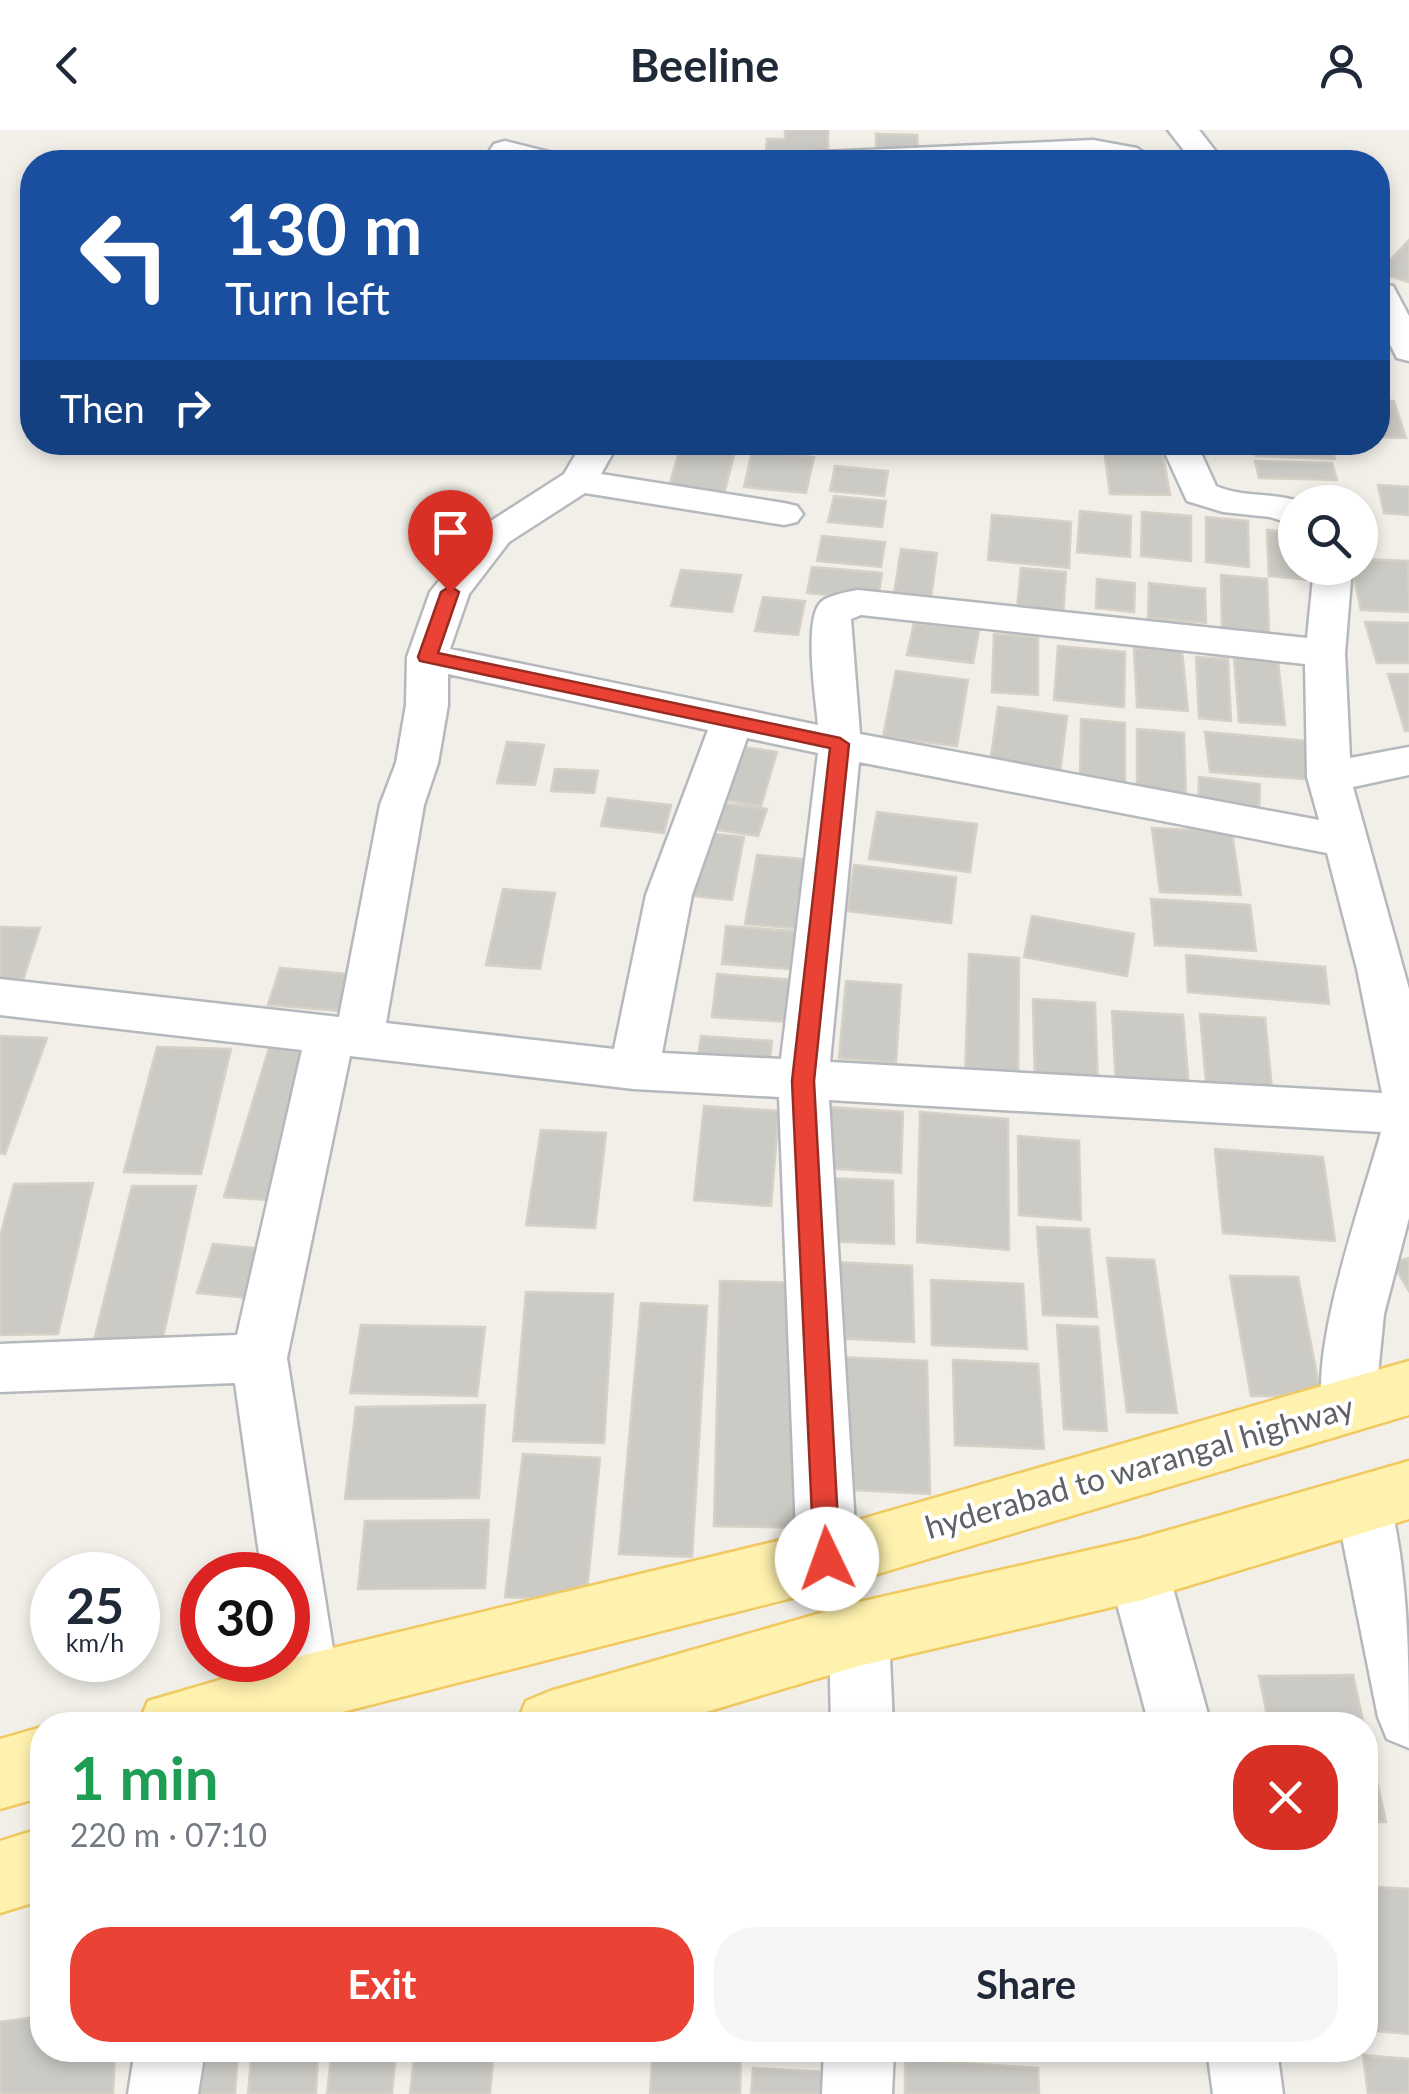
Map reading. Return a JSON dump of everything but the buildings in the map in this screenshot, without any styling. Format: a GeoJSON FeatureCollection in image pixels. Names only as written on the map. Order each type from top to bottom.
{"type":"FeatureCollection","features":[{"type":"Feature","properties":{"kind":"main road","name":"hyderabad to warangal highway"},"geometry":{"type":"LineString","coordinates":[[219,1712],[827,1559],[1409,1388]]}},
{"type":"Feature","properties":{"kind":"main road"},"geometry":{"type":"LineString","coordinates":[[594,1712],[859,1634],[1138,1570],[1386,1496]]}},
{"type":"Feature","properties":{"kind":"main road"},"geometry":{"type":"LineString","coordinates":[[0,1774],[30,1765]]}},
{"type":"Feature","properties":{"kind":"main road"},"geometry":{"type":"LineString","coordinates":[[0,1876],[30,1867]]}},
{"type":"Feature","properties":{"kind":"street"},"geometry":{"type":"LineString","coordinates":[[1183,130],[1199,150]]}},
{"type":"Feature","properties":{"kind":"street"},"geometry":{"type":"LineString","coordinates":[[1390,298],[1409,351]]}},
{"type":"Feature","properties":{"kind":"street"},"geometry":{"type":"LineString","coordinates":[[308,1687],[259,1358],[402,805],[418,763],[427,705],[427,657],[450,592],[496,534],[578,481],[593,455]]}},
{"type":"Feature","properties":{"kind":"street"},"geometry":{"type":"LineString","coordinates":[[1184,455],[1200,493],[1218,501],[1278,506]]}},
{"type":"Feature","properties":{"kind":"street"},"geometry":{"type":"LineString","coordinates":[[578,481],[784,514]]}},
{"type":"Feature","properties":{"kind":"street"},"geometry":{"type":"LineString","coordinates":[[1333,585],[1325,652],[1329,777],[1395,971],[1409,1103]]}},
{"type":"Feature","properties":{"kind":"street"},"geometry":{"type":"LineString","coordinates":[[827,1559],[803,1081],[840,744],[831,619],[836,610],[858,602],[1325,652]]}},
{"type":"Feature","properties":{"kind":"street"},"geometry":{"type":"LineString","coordinates":[[427,657],[840,744],[1348,842]]}},
{"type":"Feature","properties":{"kind":"street"},"geometry":{"type":"LineString","coordinates":[[634,1070],[669,895],[733,720]]}},
{"type":"Feature","properties":{"kind":"street"},"geometry":{"type":"LineString","coordinates":[[1329,777],[1409,761]]}},
{"type":"Feature","properties":{"kind":"street"},"geometry":{"type":"LineString","coordinates":[[0,996],[634,1070],[1409,1114]]}},
{"type":"Feature","properties":{"kind":"street"},"geometry":{"type":"LineString","coordinates":[[1346,1404],[1358,1314],[1409,1122]]}},
{"type":"Feature","properties":{"kind":"street"},"geometry":{"type":"LineString","coordinates":[[0,1368],[259,1358]]}},
{"type":"Feature","properties":{"kind":"street"},"geometry":{"type":"LineString","coordinates":[[1386,1496],[1409,1718]]}},
{"type":"Feature","properties":{"kind":"street"},"geometry":{"type":"LineString","coordinates":[[1138,1570],[1176,1712]]}},
{"type":"Feature","properties":{"kind":"street"},"geometry":{"type":"LineString","coordinates":[[859,1634],[862,1712]]}},
{"type":"Feature","properties":{"kind":"street"},"geometry":{"type":"LineString","coordinates":[[163,2094],[168,2062]]}},
{"type":"Feature","properties":{"kind":"street"},"geometry":{"type":"LineString","coordinates":[[857,2094],[858,2062]]}},
{"type":"Feature","properties":{"kind":"street"},"geometry":{"type":"LineString","coordinates":[[1244,2062],[1248,2094]]}},
{"type":"Feature","properties":{"kind":"route"},"geometry":{"type":"LineString","coordinates":[[450,592],[427,657],[840,744],[803,1081],[827,1559]]}}]}
